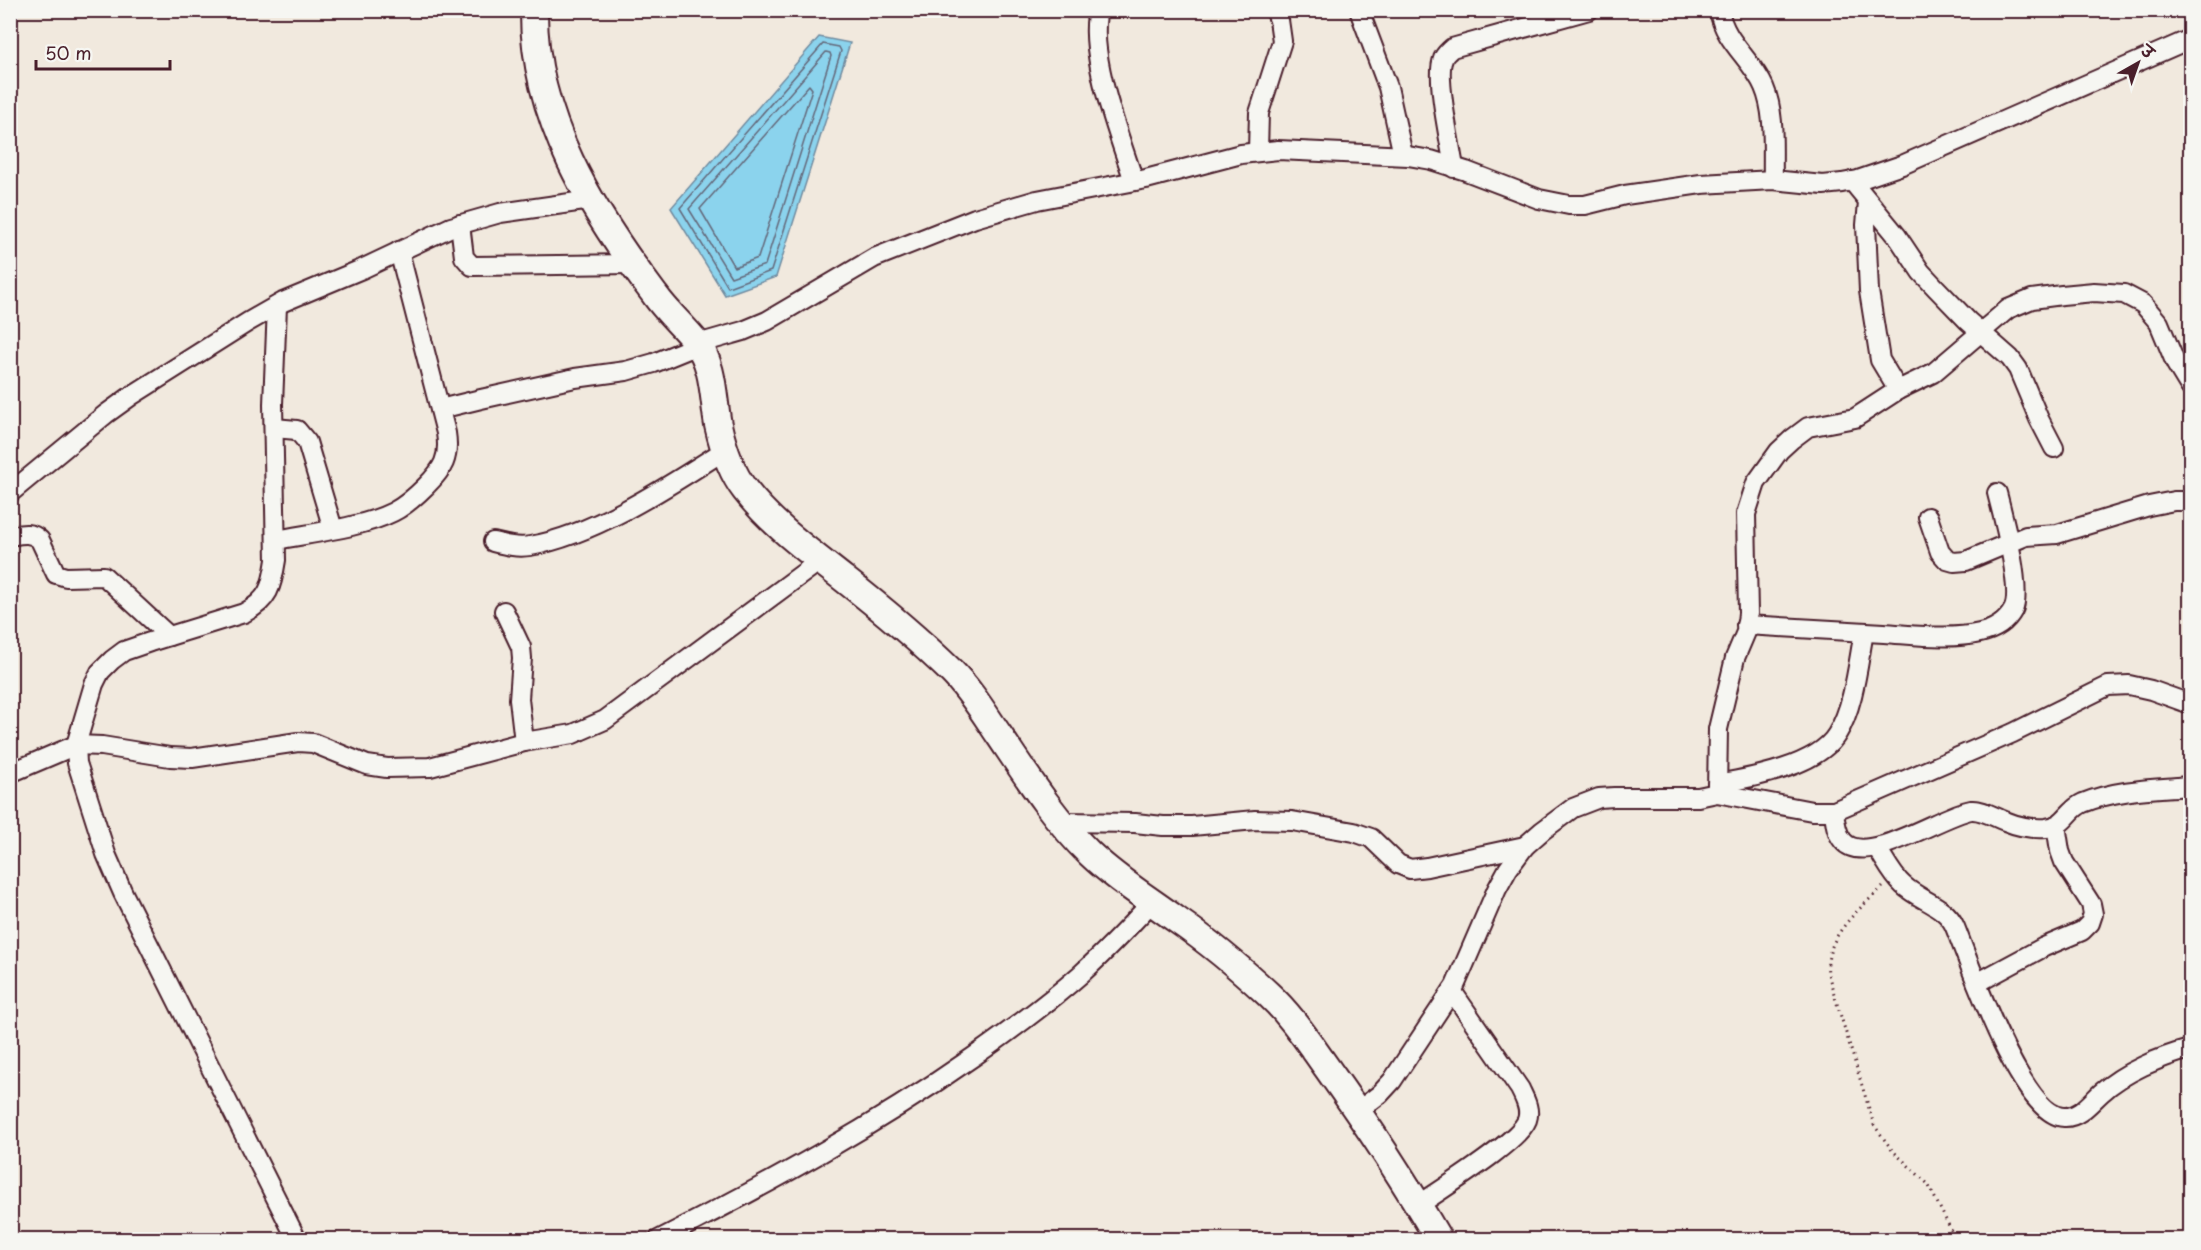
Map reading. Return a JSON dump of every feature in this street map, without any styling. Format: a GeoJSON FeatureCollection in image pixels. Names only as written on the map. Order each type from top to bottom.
{"type":"FeatureCollection","features":[{"type":"Feature","properties":{"kind":"street"},"geometry":{"type":"LineString","coordinates":[[534,10],[537,61],[546,99],[563,147],[591,200],[633,264],[657,297],[700,346],[707,363],[718,427],[725,450],[743,487],[786,532],[858,590],[955,675],[1031,782],[1087,851],[1113,875],[1219,952],[1270,996],[1302,1033],[1358,1111],[1419,1205],[1438,1239]]}},
{"type":"Feature","properties":{"kind":"street"},"geometry":{"type":"LineString","coordinates":[[1098,10],[1095,30],[1099,66],[1134,181]]}},
{"type":"Feature","properties":{"kind":"street"},"geometry":{"type":"LineString","coordinates":[[1258,152],[1259,113],[1282,41],[1275,10]]}},
{"type":"Feature","properties":{"kind":"street"},"geometry":{"type":"LineString","coordinates":[[1359,10],[1388,87],[1403,155]]}},
{"type":"Feature","properties":{"kind":"street"},"geometry":{"type":"LineString","coordinates":[[1454,168],[1441,69],[1443,58],[1448,52],[1452,48],[1589,10]]}},
{"type":"Feature","properties":{"kind":"street"},"geometry":{"type":"LineString","coordinates":[[1719,10],[1725,31],[1763,85],[1769,102],[1773,180]]}},
{"type":"Feature","properties":{"kind":"street"},"geometry":{"type":"LineString","coordinates":[[440,409],[575,378],[626,371],[654,363],[767,321],[854,268],[913,241],[998,210],[1053,196],[1134,181],[1241,154],[1304,150],[1403,155],[1431,160],[1539,199],[1569,205],[1585,205],[1625,195],[1701,184],[1773,180],[1823,185],[1852,181],[1902,165],[2190,39]]}},
{"type":"Feature","properties":{"kind":"street"},"geometry":{"type":"LineString","coordinates":[[1852,181],[1897,236],[1921,272],[2010,358],[2018,369],[2054,448]]}},
{"type":"Feature","properties":{"kind":"street"},"geometry":{"type":"LineString","coordinates":[[10,493],[123,402],[303,292],[362,270],[460,224],[500,213],[591,200]]}},
{"type":"Feature","properties":{"kind":"street"},"geometry":{"type":"LineString","coordinates":[[1868,202],[1866,244],[1869,291],[1880,360],[1898,390]]}},
{"type":"Feature","properties":{"kind":"street"},"geometry":{"type":"LineString","coordinates":[[460,224],[464,257],[472,266],[633,264]]}},
{"type":"Feature","properties":{"kind":"street"},"geometry":{"type":"LineString","coordinates":[[276,540],[369,521],[394,512],[436,476],[445,461],[448,448],[440,409],[399,251]]}},
{"type":"Feature","properties":{"kind":"street"},"geometry":{"type":"LineString","coordinates":[[1717,789],[1718,729],[1735,658],[1746,632],[1746,514],[1756,483],[1791,439],[1808,427],[1850,421],[1898,390],[1933,373],[2008,309],[2032,299],[2094,292],[2124,294],[2143,304],[2155,318],[2169,344],[2176,364],[2190,387]]}},
{"type":"Feature","properties":{"kind":"street"},"geometry":{"type":"LineString","coordinates":[[277,306],[274,428],[276,560],[273,583],[266,596],[256,607],[244,613],[124,651],[112,660],[100,672],[76,745],[81,780],[113,872],[297,1239]]}},
{"type":"Feature","properties":{"kind":"street"},"geometry":{"type":"LineString","coordinates":[[274,428],[297,430],[307,442],[333,529]]}},
{"type":"Feature","properties":{"kind":"street"},"geometry":{"type":"LineString","coordinates":[[493,542],[509,546],[530,546],[599,523],[659,491],[725,450]]}},
{"type":"Feature","properties":{"kind":"street"},"geometry":{"type":"LineString","coordinates":[[1746,625],[1926,636],[1965,635],[1998,627],[2014,609],[2016,599],[2010,543],[1997,493]]}},
{"type":"Feature","properties":{"kind":"street"},"geometry":{"type":"LineString","coordinates":[[1928,518],[1940,552],[1947,560],[1954,562],[1966,561],[2026,537],[2057,534],[2149,506],[2174,501],[2190,501]]}},
{"type":"Feature","properties":{"kind":"street"},"geometry":{"type":"LineString","coordinates":[[10,536],[27,533],[35,535],[40,540],[56,574],[66,577],[104,576],[169,636]]}},
{"type":"Feature","properties":{"kind":"street"},"geometry":{"type":"LineString","coordinates":[[10,773],[76,745],[102,746],[170,757],[192,758],[298,742],[313,743],[351,759],[387,768],[430,768],[524,741],[573,734],[605,720],[821,560]]}},
{"type":"Feature","properties":{"kind":"street"},"geometry":{"type":"LineString","coordinates":[[504,610],[521,647],[519,699],[524,741]]}},
{"type":"Feature","properties":{"kind":"street"},"geometry":{"type":"LineString","coordinates":[[1358,1111],[1380,1094],[1392,1081],[1452,991],[1497,889],[1525,846],[1573,808],[1599,798],[1698,797],[1777,771],[1827,746],[1837,735],[1849,702],[1864,632]]}},
{"type":"Feature","properties":{"kind":"street"},"geometry":{"type":"LineString","coordinates":[[1717,789],[1812,812],[1834,811],[2013,733],[2108,686],[2129,685],[2190,704]]}},
{"type":"Feature","properties":{"kind":"street"},"geometry":{"type":"LineString","coordinates":[[1834,811],[1838,832],[1843,842],[1853,848],[1877,848],[1972,810],[2023,826],[2045,828],[2056,825],[2080,804],[2105,796],[2128,790],[2190,786]]}},
{"type":"Feature","properties":{"kind":"street"},"geometry":{"type":"LineString","coordinates":[[1063,822],[1172,826],[1255,820],[1292,821],[1354,832],[1371,838],[1398,864],[1410,869],[1525,846]]}},
{"type":"Feature","properties":{"kind":"street"},"geometry":{"type":"LineString","coordinates":[[1977,983],[2044,946],[2082,931],[2090,922],[2093,914],[2091,904],[2064,862],[2056,825]]}},
{"type":"Feature","properties":{"kind":"street"},"geometry":{"type":"LineString","coordinates":[[1877,848],[1895,876],[1914,893],[1949,915],[1987,1011],[2021,1076],[2047,1110],[2061,1118],[2073,1117],[2103,1091],[2127,1075],[2190,1049]]}},
{"type":"Feature","properties":{"kind":"street"},"geometry":{"type":"LineString","coordinates":[[658,1239],[746,1196],[928,1088],[1018,1025],[1080,975],[1151,903]]}},
{"type":"Feature","properties":{"kind":"street"},"geometry":{"type":"LineString","coordinates":[[1419,1205],[1512,1139],[1528,1119],[1528,1106],[1520,1089],[1452,991]]}},
{"type":"Feature","properties":{"kind":"path"},"geometry":{"type":"LineString","coordinates":[[1895,876],[1858,910],[1834,941],[1827,958],[1828,974],[1874,1125],[1892,1150],[1928,1184],[1956,1239]]}},
{"type":"Feature","properties":{"kind":"water"},"geometry":{"type":"Polygon","coordinates":[[[819,37],[850,43],[776,277],[725,295],[671,208],[819,37]]]}}]}
